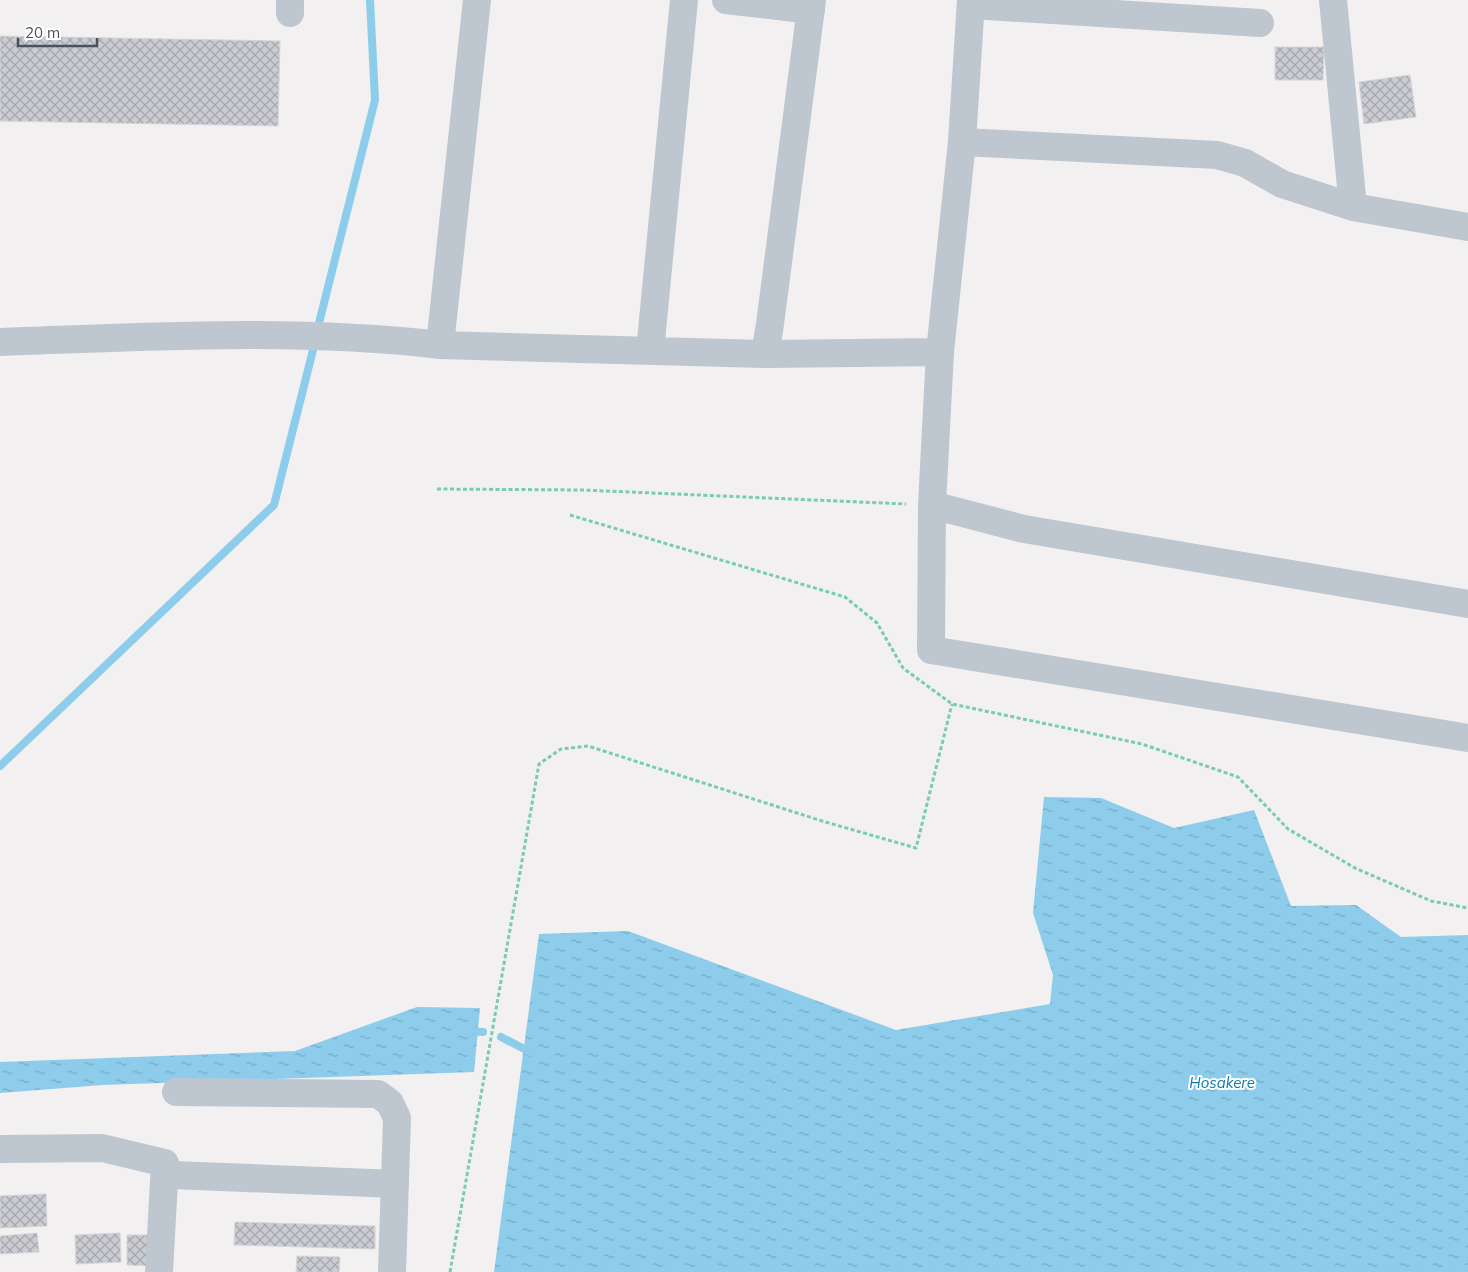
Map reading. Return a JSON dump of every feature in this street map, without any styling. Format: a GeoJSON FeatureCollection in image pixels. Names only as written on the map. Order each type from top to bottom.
{"type":"FeatureCollection","features":[{"type":"Feature","properties":{"kind":"street"},"geometry":{"type":"LineString","coordinates":[[440,345],[477,0]]}},
{"type":"Feature","properties":{"kind":"street"},"geometry":{"type":"LineString","coordinates":[[650,351],[684,0]]}},
{"type":"Feature","properties":{"kind":"street"},"geometry":{"type":"LineString","coordinates":[[726,0],[812,5],[765,354]]}},
{"type":"Feature","properties":{"kind":"street"},"geometry":{"type":"LineString","coordinates":[[1332,0],[1353,207]]}},
{"type":"Feature","properties":{"kind":"street"},"geometry":{"type":"LineString","coordinates":[[1260,23],[971,2],[962,142],[940,352],[932,505],[931,650],[1468,738]]}},
{"type":"Feature","properties":{"kind":"street"},"geometry":{"type":"LineString","coordinates":[[962,142],[1217,155],[1245,163],[1282,184],[1353,207],[1468,227]]}},
{"type":"Feature","properties":{"kind":"street"},"geometry":{"type":"LineString","coordinates":[[0,342],[259,334],[388,339],[440,345],[650,351],[765,354],[940,352]]}},
{"type":"Feature","properties":{"kind":"street"},"geometry":{"type":"LineString","coordinates":[[932,505],[1024,529],[1468,604]]}},
{"type":"Feature","properties":{"kind":"street"},"geometry":{"type":"LineString","coordinates":[[176,1092],[378,1094],[390,1103],[397,1118],[392,1272]]}},
{"type":"Feature","properties":{"kind":"street"},"geometry":{"type":"LineString","coordinates":[[0,1149],[102,1148],[165,1163],[159,1272]]}},
{"type":"Feature","properties":{"kind":"street"},"geometry":{"type":"LineString","coordinates":[[173,1175],[395,1184]]}},
{"type":"Feature","properties":{"kind":"path"},"geometry":{"type":"LineString","coordinates":[[437,489],[583,490],[932,505]]}},
{"type":"Feature","properties":{"kind":"path"},"geometry":{"type":"LineString","coordinates":[[570,515],[845,598],[877,623],[903,668],[952,704],[1142,744],[1238,777],[1288,829],[1355,868],[1431,902],[1468,908]]}},
{"type":"Feature","properties":{"kind":"path"},"geometry":{"type":"LineString","coordinates":[[450,1272],[539,764],[561,749],[588,746],[822,821],[916,848],[952,704]]}},
{"type":"Feature","properties":{"kind":"water","name":"Hosakere"},"geometry":{"type":"Polygon","coordinates":[[[1044,797],[1101,798],[1174,828],[1254,810],[1291,906],[1356,905],[1401,937],[1468,935],[1468,1272],[494,1272],[539,934],[628,931],[896,1030],[1050,1004],[1053,975],[1033,913],[1044,797]]]}},
{"type":"Feature","properties":{"kind":"water"},"geometry":{"type":"Polygon","coordinates":[[[417,1007],[480,1008],[474,1072],[103,1085],[0,1093],[0,1062],[295,1051],[417,1007]]]}},
{"type":"Feature","properties":{"kind":"building"},"geometry":{"type":"Polygon","coordinates":[[[0,36],[280,41],[278,126],[0,121],[0,36]]]}},
{"type":"Feature","properties":{"kind":"building"},"geometry":{"type":"Polygon","coordinates":[[[1275,47],[1324,47],[1323,80],[1275,80],[1275,47]]]}},
{"type":"Feature","properties":{"kind":"building"},"geometry":{"type":"Polygon","coordinates":[[[1410,75],[1416,117],[1364,124],[1359,82],[1410,75]]]}},
{"type":"Feature","properties":{"kind":"building"},"geometry":{"type":"Polygon","coordinates":[[[46,1194],[47,1226],[0,1228],[0,1196],[46,1194]]]}},
{"type":"Feature","properties":{"kind":"building"},"geometry":{"type":"Polygon","coordinates":[[[235,1222],[375,1226],[375,1249],[234,1245],[235,1222]]]}},
{"type":"Feature","properties":{"kind":"building"},"geometry":{"type":"Polygon","coordinates":[[[37,1233],[39,1252],[0,1254],[0,1236],[37,1233]]]}},
{"type":"Feature","properties":{"kind":"building"},"geometry":{"type":"Polygon","coordinates":[[[120,1233],[121,1262],[76,1264],[75,1235],[120,1233]]]}},
{"type":"Feature","properties":{"kind":"building"},"geometry":{"type":"Polygon","coordinates":[[[127,1235],[155,1235],[154,1266],[127,1265],[127,1235]]]}},
{"type":"Feature","properties":{"kind":"building"},"geometry":{"type":"Polygon","coordinates":[[[297,1256],[340,1257],[339,1272],[296,1272],[297,1256]]]}},
{"type":"Feature","properties":{"kind":"waterway"},"geometry":{"type":"LineString","coordinates":[[317,331],[375,100],[370,0]]}},
{"type":"Feature","properties":{"kind":"waterway"},"geometry":{"type":"LineString","coordinates":[[0,766],[274,505],[315,342]]}},
{"type":"Feature","properties":{"kind":"waterway"},"geometry":{"type":"LineString","coordinates":[[468,1031],[483,1032]]}},
{"type":"Feature","properties":{"kind":"waterway"},"geometry":{"type":"LineString","coordinates":[[501,1037],[532,1053]]}}]}
